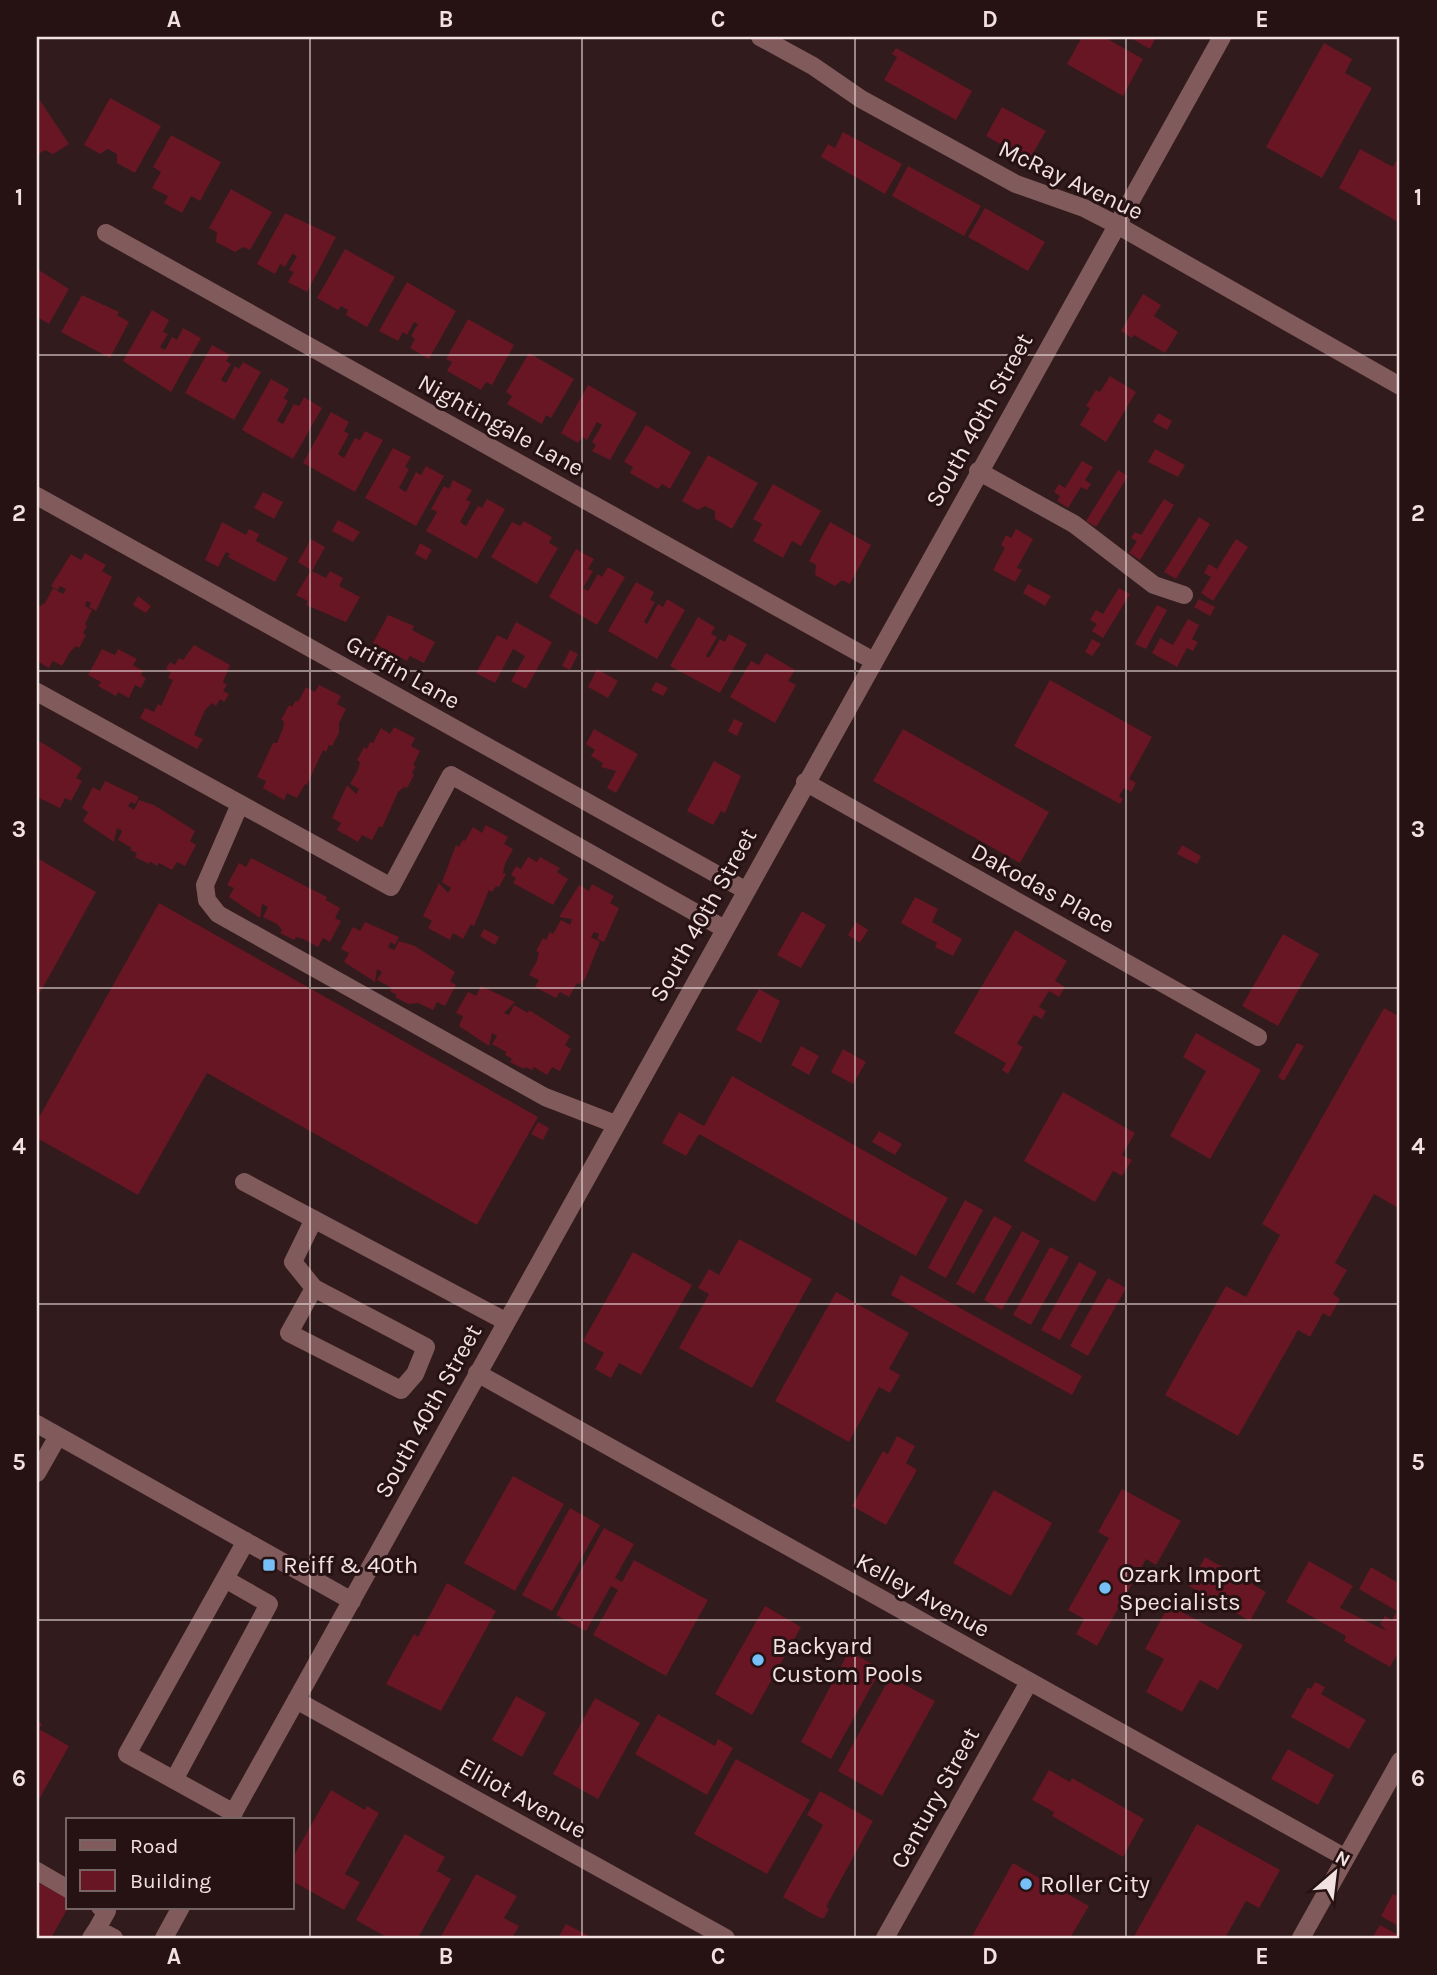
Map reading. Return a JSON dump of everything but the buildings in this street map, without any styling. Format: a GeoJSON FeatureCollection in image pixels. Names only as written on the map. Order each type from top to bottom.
{"type":"FeatureCollection","features":[{"type":"Feature","properties":{"kind":"street","name":"McRay Avenue"},"geometry":{"type":"LineString","coordinates":[[760,37],[813,66],[861,99],[1016,184],[1084,208],[1117,225],[1400,386]]}},
{"type":"Feature","properties":{"kind":"street","name":"South 40th Street"},"geometry":{"type":"LineString","coordinates":[[232,1816],[872,660],[1222,37]]}},
{"type":"Feature","properties":{"kind":"street","name":"Nightingale Lane"},"geometry":{"type":"LineString","coordinates":[[106,233],[872,660]]}},
{"type":"Feature","properties":{"kind":"street"},"geometry":{"type":"LineString","coordinates":[[978,471],[1074,524],[1154,585],[1184,595]]}},
{"type":"Feature","properties":{"kind":"street","name":"Griffin Lane"},"geometry":{"type":"LineString","coordinates":[[37,496],[745,890]]}},
{"type":"Feature","properties":{"kind":"street"},"geometry":{"type":"LineString","coordinates":[[37,691],[391,887],[451,775],[723,928]]}},
{"type":"Feature","properties":{"kind":"street","name":"Dakodas Place"},"geometry":{"type":"LineString","coordinates":[[805,782],[1258,1037]]}},
{"type":"Feature","properties":{"kind":"street"},"geometry":{"type":"LineString","coordinates":[[240,804],[205,885],[207,901],[218,914],[545,1097],[615,1124]]}},
{"type":"Feature","properties":{"kind":"street"},"geometry":{"type":"LineString","coordinates":[[244,1182],[505,1321]]}},
{"type":"Feature","properties":{"kind":"street"},"geometry":{"type":"LineString","coordinates":[[314,1219],[293,1262],[314,1288],[426,1347],[415,1374],[401,1390],[289,1332],[314,1288]]}},
{"type":"Feature","properties":{"kind":"street","name":"Kelley Avenue"},"geometry":{"type":"LineString","coordinates":[[477,1373],[1346,1858]]}},
{"type":"Feature","properties":{"kind":"street"},"geometry":{"type":"LineString","coordinates":[[37,1424],[352,1601]]}},
{"type":"Feature","properties":{"kind":"street"},"geometry":{"type":"LineString","coordinates":[[37,1474],[58,1436]]}},
{"type":"Feature","properties":{"kind":"street"},"geometry":{"type":"LineString","coordinates":[[232,1816],[127,1754],[246,1541]]}},
{"type":"Feature","properties":{"kind":"street"},"geometry":{"type":"LineString","coordinates":[[174,1780],[269,1604],[225,1579]]}},
{"type":"Feature","properties":{"kind":"street","name":"Century Street"},"geometry":{"type":"LineString","coordinates":[[885,1938],[1029,1682]]}},
{"type":"Feature","properties":{"kind":"street","name":"Elliot Avenue"},"geometry":{"type":"LineString","coordinates":[[296,1700],[726,1938]]}},
{"type":"Feature","properties":{"kind":"street"},"geometry":{"type":"LineString","coordinates":[[1301,1938],[1400,1761]]}},
{"type":"Feature","properties":{"kind":"street"},"geometry":{"type":"LineString","coordinates":[[37,1871],[66,1888]]}},
{"type":"Feature","properties":{"kind":"street"},"geometry":{"type":"LineString","coordinates":[[104,1909],[107,1911],[94,1933],[114,1938]]}},
{"type":"Feature","properties":{"kind":"street"},"geometry":{"type":"LineString","coordinates":[[170,1936],[180,1909]]}},
{"type":"Feature","properties":{"kind":"place","name":"Reiff & 40th"},"geometry":{"type":"Point","coordinates":[269,1565]}},
{"type":"Feature","properties":{"kind":"place","name":"Ozark Import Specialists"},"geometry":{"type":"Point","coordinates":[1105,1588]}},
{"type":"Feature","properties":{"kind":"place","name":"Backyard Custom Pools"},"geometry":{"type":"Point","coordinates":[758,1660]}},
{"type":"Feature","properties":{"kind":"place","name":"Roller City"},"geometry":{"type":"Point","coordinates":[1026,1884]}}]}
